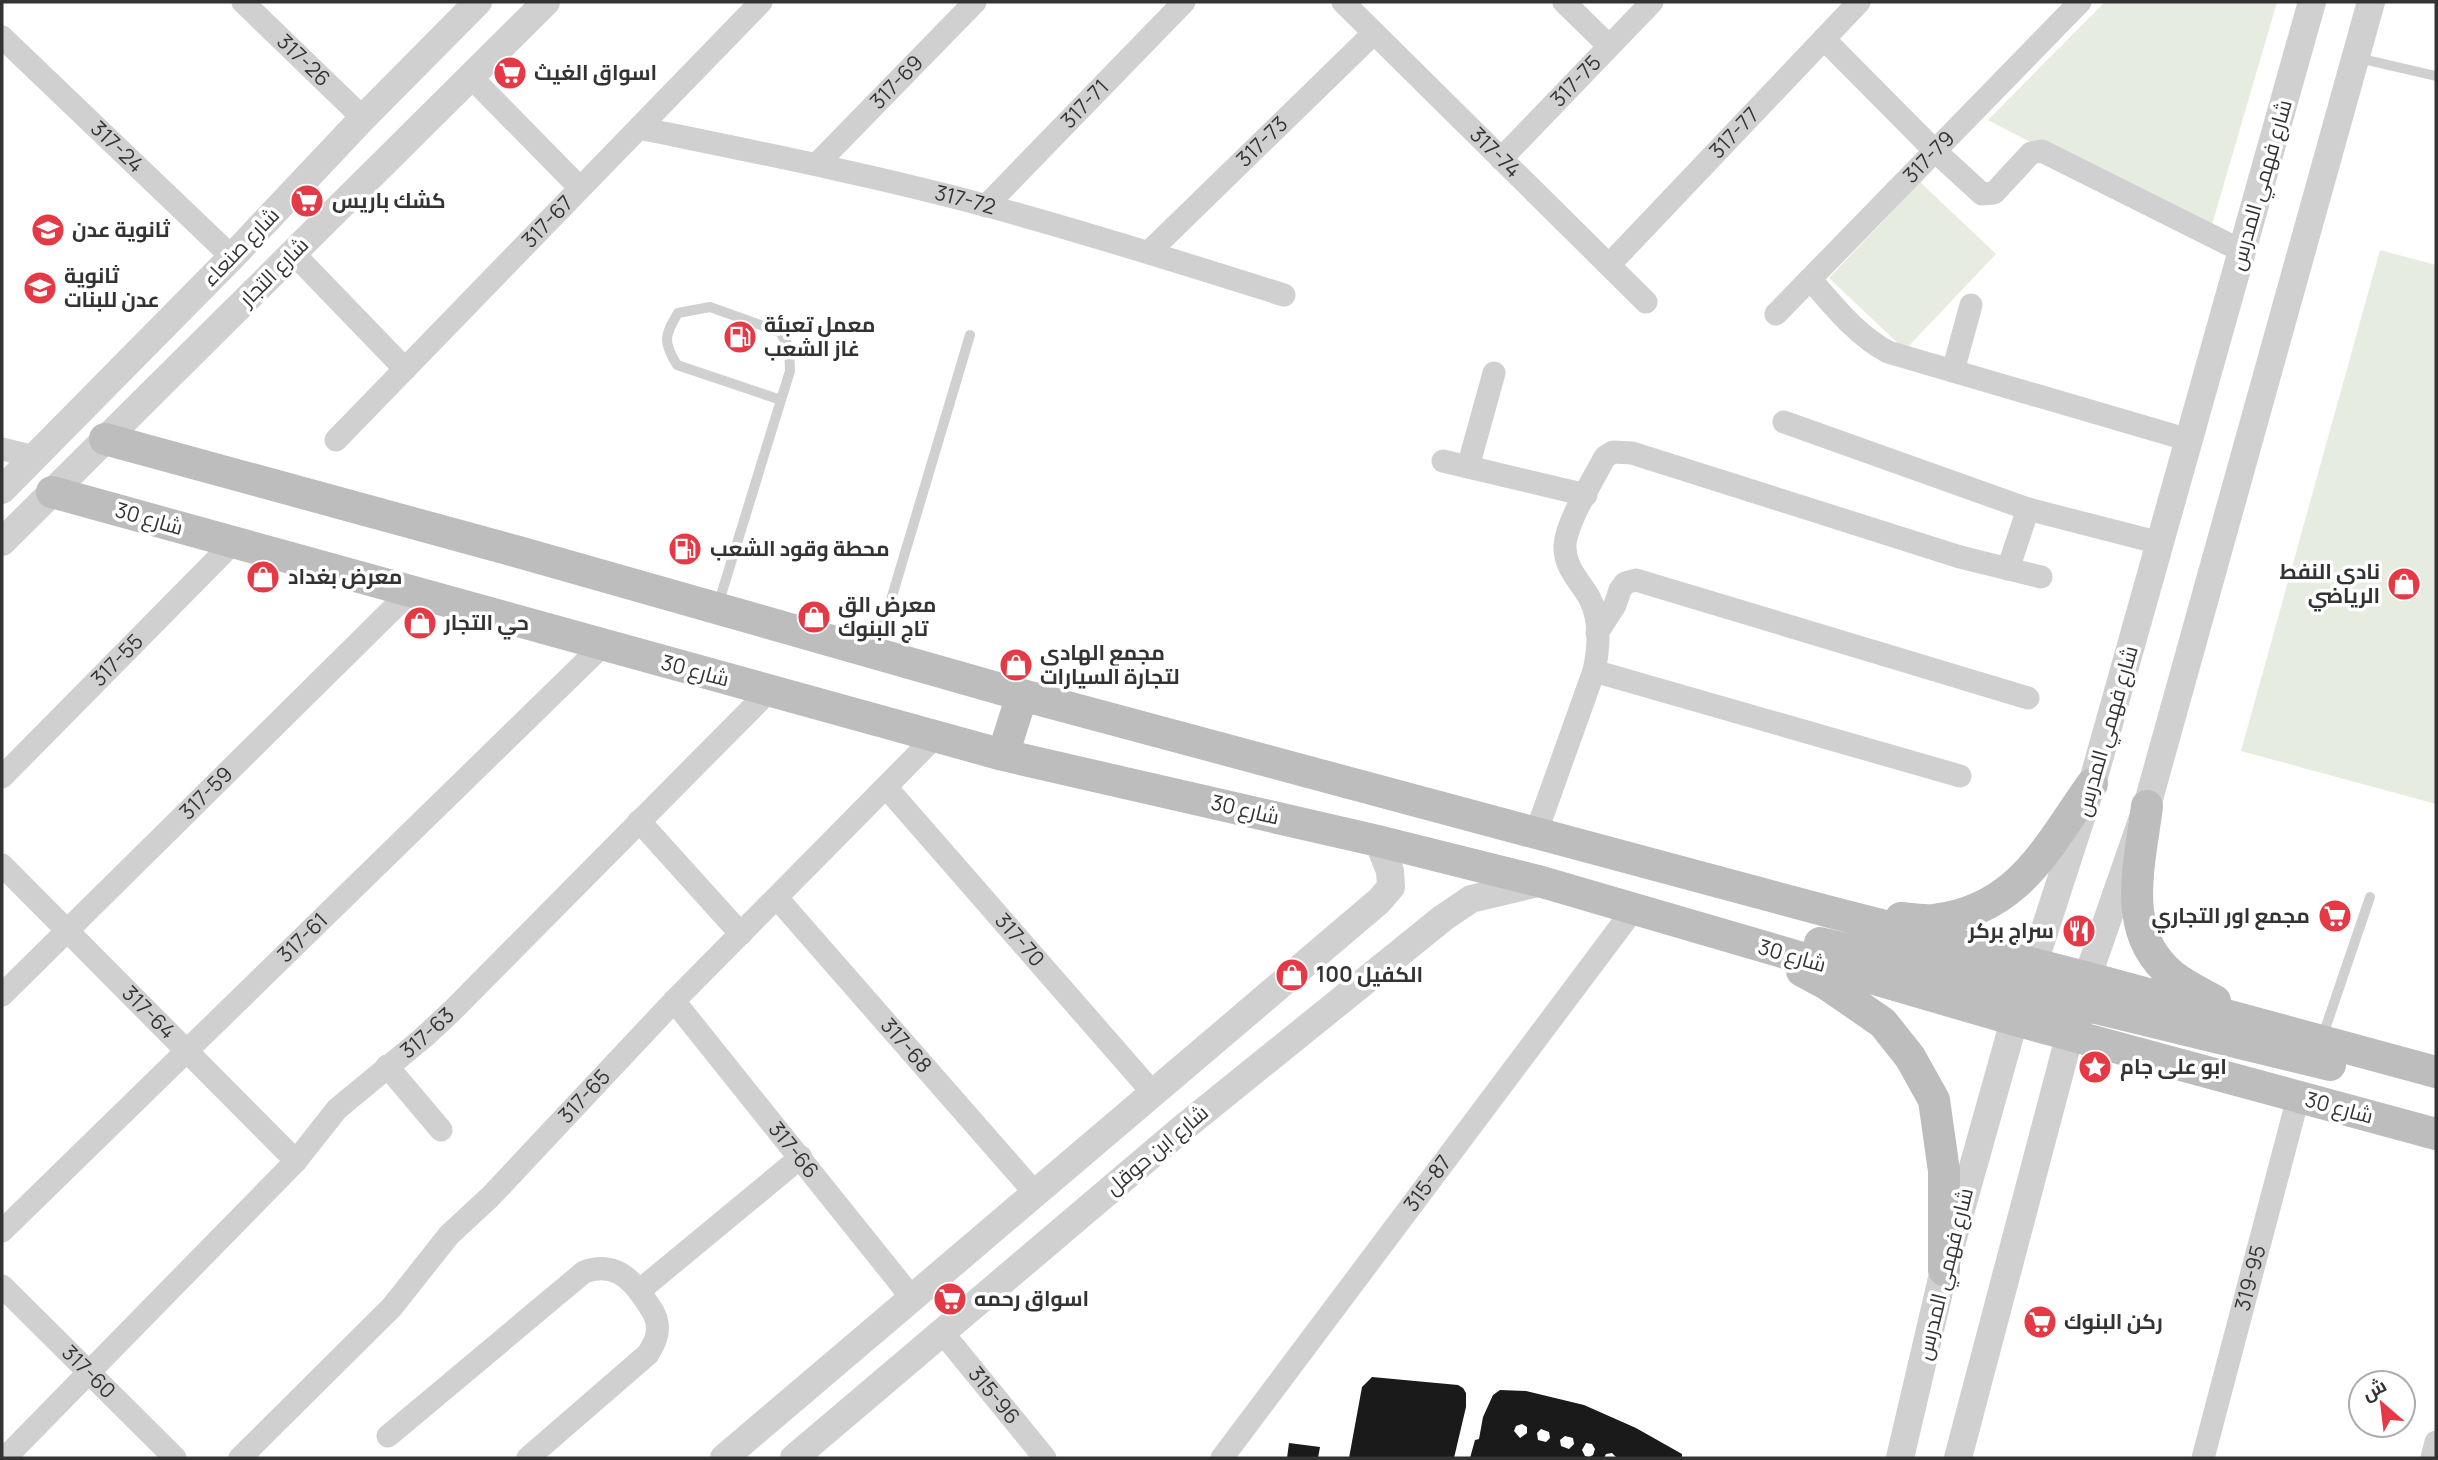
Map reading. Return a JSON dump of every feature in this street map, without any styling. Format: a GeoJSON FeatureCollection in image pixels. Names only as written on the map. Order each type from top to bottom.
{"type":"FeatureCollection","features":[{"type":"Feature","properties":{"kind":"main road"},"geometry":{"type":"LineString","coordinates":[[105,439],[1022,695],[1834,913],[2029,976],[2051,989],[2089,978],[2436,1075]]}},
{"type":"Feature","properties":{"kind":"main road","name":"شارع 30"},"geometry":{"type":"LineString","coordinates":[[52,492],[1003,755],[1378,841],[1542,882],[2014,1020]]}},
{"type":"Feature","properties":{"kind":"main road"},"geometry":{"type":"LineString","coordinates":[[1003,755],[1022,695]]}},
{"type":"Feature","properties":{"kind":"main road"},"geometry":{"type":"LineString","coordinates":[[1834,913],[1932,920],[1978,910],[2008,892],[2033,867],[2092,784]]}},
{"type":"Feature","properties":{"kind":"main road"},"geometry":{"type":"LineString","coordinates":[[2147,806],[2136,902],[2144,941],[2158,962],[2172,975],[2253,1022]]}},
{"type":"Feature","properties":{"kind":"main road"},"geometry":{"type":"LineString","coordinates":[[1680,923],[1774,932],[1985,982],[2029,976]]}},
{"type":"Feature","properties":{"kind":"main road"},"geometry":{"type":"LineString","coordinates":[[1748,943],[1828,985],[1883,1023],[1910,1057],[1934,1100],[1944,1171],[1944,1270]]}},
{"type":"Feature","properties":{"kind":"main road"},"geometry":{"type":"LineString","coordinates":[[2014,1020],[2048,1008],[2073,1021],[2096,1008],[2338,1066],[2436,1075]]}},
{"type":"Feature","properties":{"kind":"main road","name":"شارع 30"},"geometry":{"type":"LineString","coordinates":[[2073,1021],[2298,1098],[2436,1134]]}},
{"type":"Feature","properties":{"kind":"street","name":"317-26"},"geometry":{"type":"LineString","coordinates":[[243,2],[363,118]]}},
{"type":"Feature","properties":{"kind":"street","name":"شارع صنعاء"},"geometry":{"type":"LineString","coordinates":[[2,490],[478,2]]}},
{"type":"Feature","properties":{"kind":"street","name":"شارع التجار"},"geometry":{"type":"LineString","coordinates":[[2,542],[545,2]]}},
{"type":"Feature","properties":{"kind":"street","name":"317-67"},"geometry":{"type":"LineString","coordinates":[[336,440],[761,2]]}},
{"type":"Feature","properties":{"kind":"street","name":"317-69"},"geometry":{"type":"LineString","coordinates":[[817,164],[975,2]]}},
{"type":"Feature","properties":{"kind":"street","name":"317-71"},"geometry":{"type":"LineString","coordinates":[[986,206],[1184,2]]}},
{"type":"Feature","properties":{"kind":"street","name":"317-74"},"geometry":{"type":"LineString","coordinates":[[1343,2],[1646,302]]}},
{"type":"Feature","properties":{"kind":"street"},"geometry":{"type":"LineString","coordinates":[[1563,2],[1609,46]]}},
{"type":"Feature","properties":{"kind":"street","name":"317-75"},"geometry":{"type":"LineString","coordinates":[[1501,159],[1652,2]]}},
{"type":"Feature","properties":{"kind":"street","name":"317-77"},"geometry":{"type":"LineString","coordinates":[[1609,265],[1859,2]]}},
{"type":"Feature","properties":{"kind":"street","name":"317-79"},"geometry":{"type":"LineString","coordinates":[[1776,314],[2080,2]]}},
{"type":"Feature","properties":{"kind":"street","name":"شارع فهمي المدرس"},"geometry":{"type":"LineString","coordinates":[[1900,1458],[1944,1270],[2014,1020],[2092,784],[2312,2]]}},
{"type":"Feature","properties":{"kind":"street"},"geometry":{"type":"LineString","coordinates":[[1958,1458],[2073,1021],[2147,806],[2371,2]]}},
{"type":"Feature","properties":{"kind":"street","name":"317-73"},"geometry":{"type":"LineString","coordinates":[[1149,252],[1374,33]]}},
{"type":"Feature","properties":{"kind":"street","name":"317-24"},"geometry":{"type":"LineString","coordinates":[[2,37],[232,257]]}},
{"type":"Feature","properties":{"kind":"street"},"geometry":{"type":"LineString","coordinates":[[1824,39],[1935,151],[1982,194],[1994,193],[2031,153],[2042,151],[2242,251]]}},
{"type":"Feature","properties":{"kind":"street"},"geometry":{"type":"LineString","coordinates":[[471,77],[580,188]]}},
{"type":"Feature","properties":{"kind":"street","name":"317-72"},"geometry":{"type":"LineString","coordinates":[[639,128],[817,164],[986,206],[1149,252],[1284,295]]}},
{"type":"Feature","properties":{"kind":"street"},"geometry":{"type":"LineString","coordinates":[[293,253],[405,369]]}},
{"type":"Feature","properties":{"kind":"street"},"geometry":{"type":"LineString","coordinates":[[1810,279],[1870,343],[1888,352],[2189,440]]}},
{"type":"Feature","properties":{"kind":"street"},"geometry":{"type":"LineString","coordinates":[[1953,371],[1971,305]]}},
{"type":"Feature","properties":{"kind":"street"},"geometry":{"type":"LineString","coordinates":[[1468,467],[1494,373]]}},
{"type":"Feature","properties":{"kind":"street"},"geometry":{"type":"LineString","coordinates":[[1784,422],[2028,509],[2160,543]]}},
{"type":"Feature","properties":{"kind":"street"},"geometry":{"type":"LineString","coordinates":[[2,449],[34,457]]}},
{"type":"Feature","properties":{"kind":"street"},"geometry":{"type":"LineString","coordinates":[[1536,833],[1598,653],[1595,614],[1566,556],[1567,532],[1605,457],[1613,453],[1632,453],[1960,557],[2041,577]]}},
{"type":"Feature","properties":{"kind":"street"},"geometry":{"type":"LineString","coordinates":[[1443,461],[1586,495]]}},
{"type":"Feature","properties":{"kind":"street"},"geometry":{"type":"LineString","coordinates":[[2008,569],[2028,509]]}},
{"type":"Feature","properties":{"kind":"street","name":"317-55"},"geometry":{"type":"LineString","coordinates":[[2,776],[233,543]]}},
{"type":"Feature","properties":{"kind":"street"},"geometry":{"type":"LineString","coordinates":[[1597,633],[1625,583],[1636,580],[2028,698]]}},
{"type":"Feature","properties":{"kind":"street","name":"317-59"},"geometry":{"type":"LineString","coordinates":[[2,995],[410,592]]}},
{"type":"Feature","properties":{"kind":"street","name":"317-61"},"geometry":{"type":"LineString","coordinates":[[2,1231],[603,645]]}},
{"type":"Feature","properties":{"kind":"street"},"geometry":{"type":"LineString","coordinates":[[1594,671],[1960,776]]}},
{"type":"Feature","properties":{"kind":"street","name":"317-63"},"geometry":{"type":"LineString","coordinates":[[6,1456],[296,1161],[337,1109],[453,1010],[769,691]]}},
{"type":"Feature","properties":{"kind":"street","name":"317-65"},"geometry":{"type":"LineString","coordinates":[[240,1458],[392,1307],[449,1235],[490,1197],[674,1002],[935,737]]}},
{"type":"Feature","properties":{"kind":"street","name":"317-70"},"geometry":{"type":"LineString","coordinates":[[886,787],[1153,1093]]}},
{"type":"Feature","properties":{"kind":"street"},"geometry":{"type":"LineString","coordinates":[[639,821],[741,934]]}},
{"type":"Feature","properties":{"kind":"street"},"geometry":{"type":"LineString","coordinates":[[724,1458],[1385,894],[1391,887],[1390,871],[1378,841]]}},
{"type":"Feature","properties":{"kind":"street","name":"317-64"},"geometry":{"type":"LineString","coordinates":[[2,865],[296,1161]]}},
{"type":"Feature","properties":{"kind":"street","name":"شارع ابن حوقل"},"geometry":{"type":"LineString","coordinates":[[794,1458],[1183,1128],[1443,918],[1471,899],[1542,882]]}},
{"type":"Feature","properties":{"kind":"street","name":"317-68"},"geometry":{"type":"LineString","coordinates":[[776,898],[1035,1193]]}},
{"type":"Feature","properties":{"kind":"street","name":"315-87"},"geometry":{"type":"LineString","coordinates":[[1222,1458],[1633,910]]}},
{"type":"Feature","properties":{"kind":"street","name":"317-66"},"geometry":{"type":"LineString","coordinates":[[674,1002],[912,1298]]}},
{"type":"Feature","properties":{"kind":"street"},"geometry":{"type":"LineString","coordinates":[[387,1066],[441,1130]]}},
{"type":"Feature","properties":{"kind":"street","name":"319-95"},"geometry":{"type":"LineString","coordinates":[[2203,1458],[2298,1098]]}},
{"type":"Feature","properties":{"kind":"street"},"geometry":{"type":"LineString","coordinates":[[639,1291],[801,1157]]}},
{"type":"Feature","properties":{"kind":"street"},"geometry":{"type":"LineString","coordinates":[[388,1436],[584,1272],[596,1268],[621,1272],[639,1291],[653,1312],[658,1324],[656,1341],[648,1354],[528,1458]]}},
{"type":"Feature","properties":{"kind":"street","name":"317-60"},"geometry":{"type":"LineString","coordinates":[[2,1286],[175,1458]]}},
{"type":"Feature","properties":{"kind":"street","name":"315-96"},"geometry":{"type":"LineString","coordinates":[[942,1332],[1045,1458]]}},
{"type":"Feature","properties":{"kind":"street"},"geometry":{"type":"LineString","coordinates":[[2432,1458],[2436,1442]]}},
{"type":"Feature","properties":{"kind":"lane"},"geometry":{"type":"LineString","coordinates":[[2355,57],[2436,76]]}},
{"type":"Feature","properties":{"kind":"lane"},"geometry":{"type":"LineString","coordinates":[[718,608],[790,371],[789,347],[780,332],[710,307],[678,313],[668,329],[667,348],[677,365],[781,400]]}},
{"type":"Feature","properties":{"kind":"lane"},"geometry":{"type":"LineString","coordinates":[[876,653],[970,335]]}},
{"type":"Feature","properties":{"kind":"lane"},"geometry":{"type":"LineString","coordinates":[[2321,1041],[2370,897]]}},
{"type":"Feature","properties":{"kind":"shaded area"},"geometry":{"type":"Polygon","coordinates":[[[2105,2],[2277,2],[2209,235],[1988,120],[2105,2]]]}},
{"type":"Feature","properties":{"kind":"shaded area"},"geometry":{"type":"Polygon","coordinates":[[[1920,182],[1996,254],[1905,350],[1829,278],[1920,182]]]}},
{"type":"Feature","properties":{"kind":"shaded area"},"geometry":{"type":"Polygon","coordinates":[[[2380,250],[2436,265],[2436,804],[2241,751],[2380,250]]]}},
{"type":"Feature","properties":{"kind":"building"},"geometry":{"type":"Polygon","coordinates":[[[1372,1377],[1458,1385],[1463,1388],[1466,1393],[1466,1407],[1454,1458],[1349,1458],[1362,1387],[1372,1377]]]}},
{"type":"Feature","properties":{"kind":"building"},"geometry":{"type":"Polygon","coordinates":[[[1500,1390],[1526,1391],[1584,1405],[1636,1428],[1682,1454],[1682,1458],[1617,1458],[1612,1453],[1606,1454],[1604,1458],[1470,1458],[1493,1395],[1500,1390]],[[1522,1424],[1516,1426],[1514,1431],[1520,1438],[1527,1433],[1527,1427],[1522,1424]],[[1541,1429],[1537,1433],[1538,1440],[1546,1442],[1550,1438],[1549,1432],[1541,1429]],[[1565,1436],[1560,1440],[1561,1446],[1569,1449],[1574,1444],[1573,1438],[1565,1436]],[[1586,1443],[1582,1450],[1585,1456],[1589,1457],[1595,1449],[1592,1444],[1586,1443]]]}},
{"type":"Feature","properties":{"kind":"building"},"geometry":{"type":"Polygon","coordinates":[[[1289,1443],[1320,1447],[1318,1458],[1287,1458],[1289,1443]]]}},
{"type":"Feature","properties":{"kind":"place","name":"اسواق الغيث"},"geometry":{"type":"Point","coordinates":[510,73]}},
{"type":"Feature","properties":{"kind":"place","name":"كشك باريس"},"geometry":{"type":"Point","coordinates":[307,201]}},
{"type":"Feature","properties":{"kind":"place","name":"ثانوية عدن"},"geometry":{"type":"Point","coordinates":[48,230]}},
{"type":"Feature","properties":{"kind":"place","name":"ثانوية عدن للبنات"},"geometry":{"type":"Point","coordinates":[40,288]}},
{"type":"Feature","properties":{"kind":"place","name":"معمل تعبئة غاز الشعب"},"geometry":{"type":"Point","coordinates":[740,337]}},
{"type":"Feature","properties":{"kind":"place","name":"محطة وقود الشعب"},"geometry":{"type":"Point","coordinates":[685,549]}},
{"type":"Feature","properties":{"kind":"place","name":"معرض بغداد"},"geometry":{"type":"Point","coordinates":[263,577]}},
{"type":"Feature","properties":{"kind":"place","name":"نادي النفط الرياضي"},"geometry":{"type":"Point","coordinates":[2404,584]}},
{"type":"Feature","properties":{"kind":"place","name":"معرض الق تاج البنوك"},"geometry":{"type":"Point","coordinates":[814,617]}},
{"type":"Feature","properties":{"kind":"place","name":"حي التجار"},"geometry":{"type":"Point","coordinates":[420,623]}},
{"type":"Feature","properties":{"kind":"place","name":"مجمع الهادي لتجارة السيارات"},"geometry":{"type":"Point","coordinates":[1016,665]}},
{"type":"Feature","properties":{"kind":"place","name":"مجمع اور التجاري"},"geometry":{"type":"Point","coordinates":[2335,916]}},
{"type":"Feature","properties":{"kind":"place","name":"سراج بركر"},"geometry":{"type":"Point","coordinates":[2079,931]}},
{"type":"Feature","properties":{"kind":"place","name":"الكفيل 100"},"geometry":{"type":"Point","coordinates":[1292,975]}},
{"type":"Feature","properties":{"kind":"place","name":"ابو علی جام"},"geometry":{"type":"Point","coordinates":[2095,1067]}},
{"type":"Feature","properties":{"kind":"place","name":"اسواق رحمه"},"geometry":{"type":"Point","coordinates":[950,1299]}},
{"type":"Feature","properties":{"kind":"place","name":"ركن البنوك"},"geometry":{"type":"Point","coordinates":[2040,1322]}}]}
